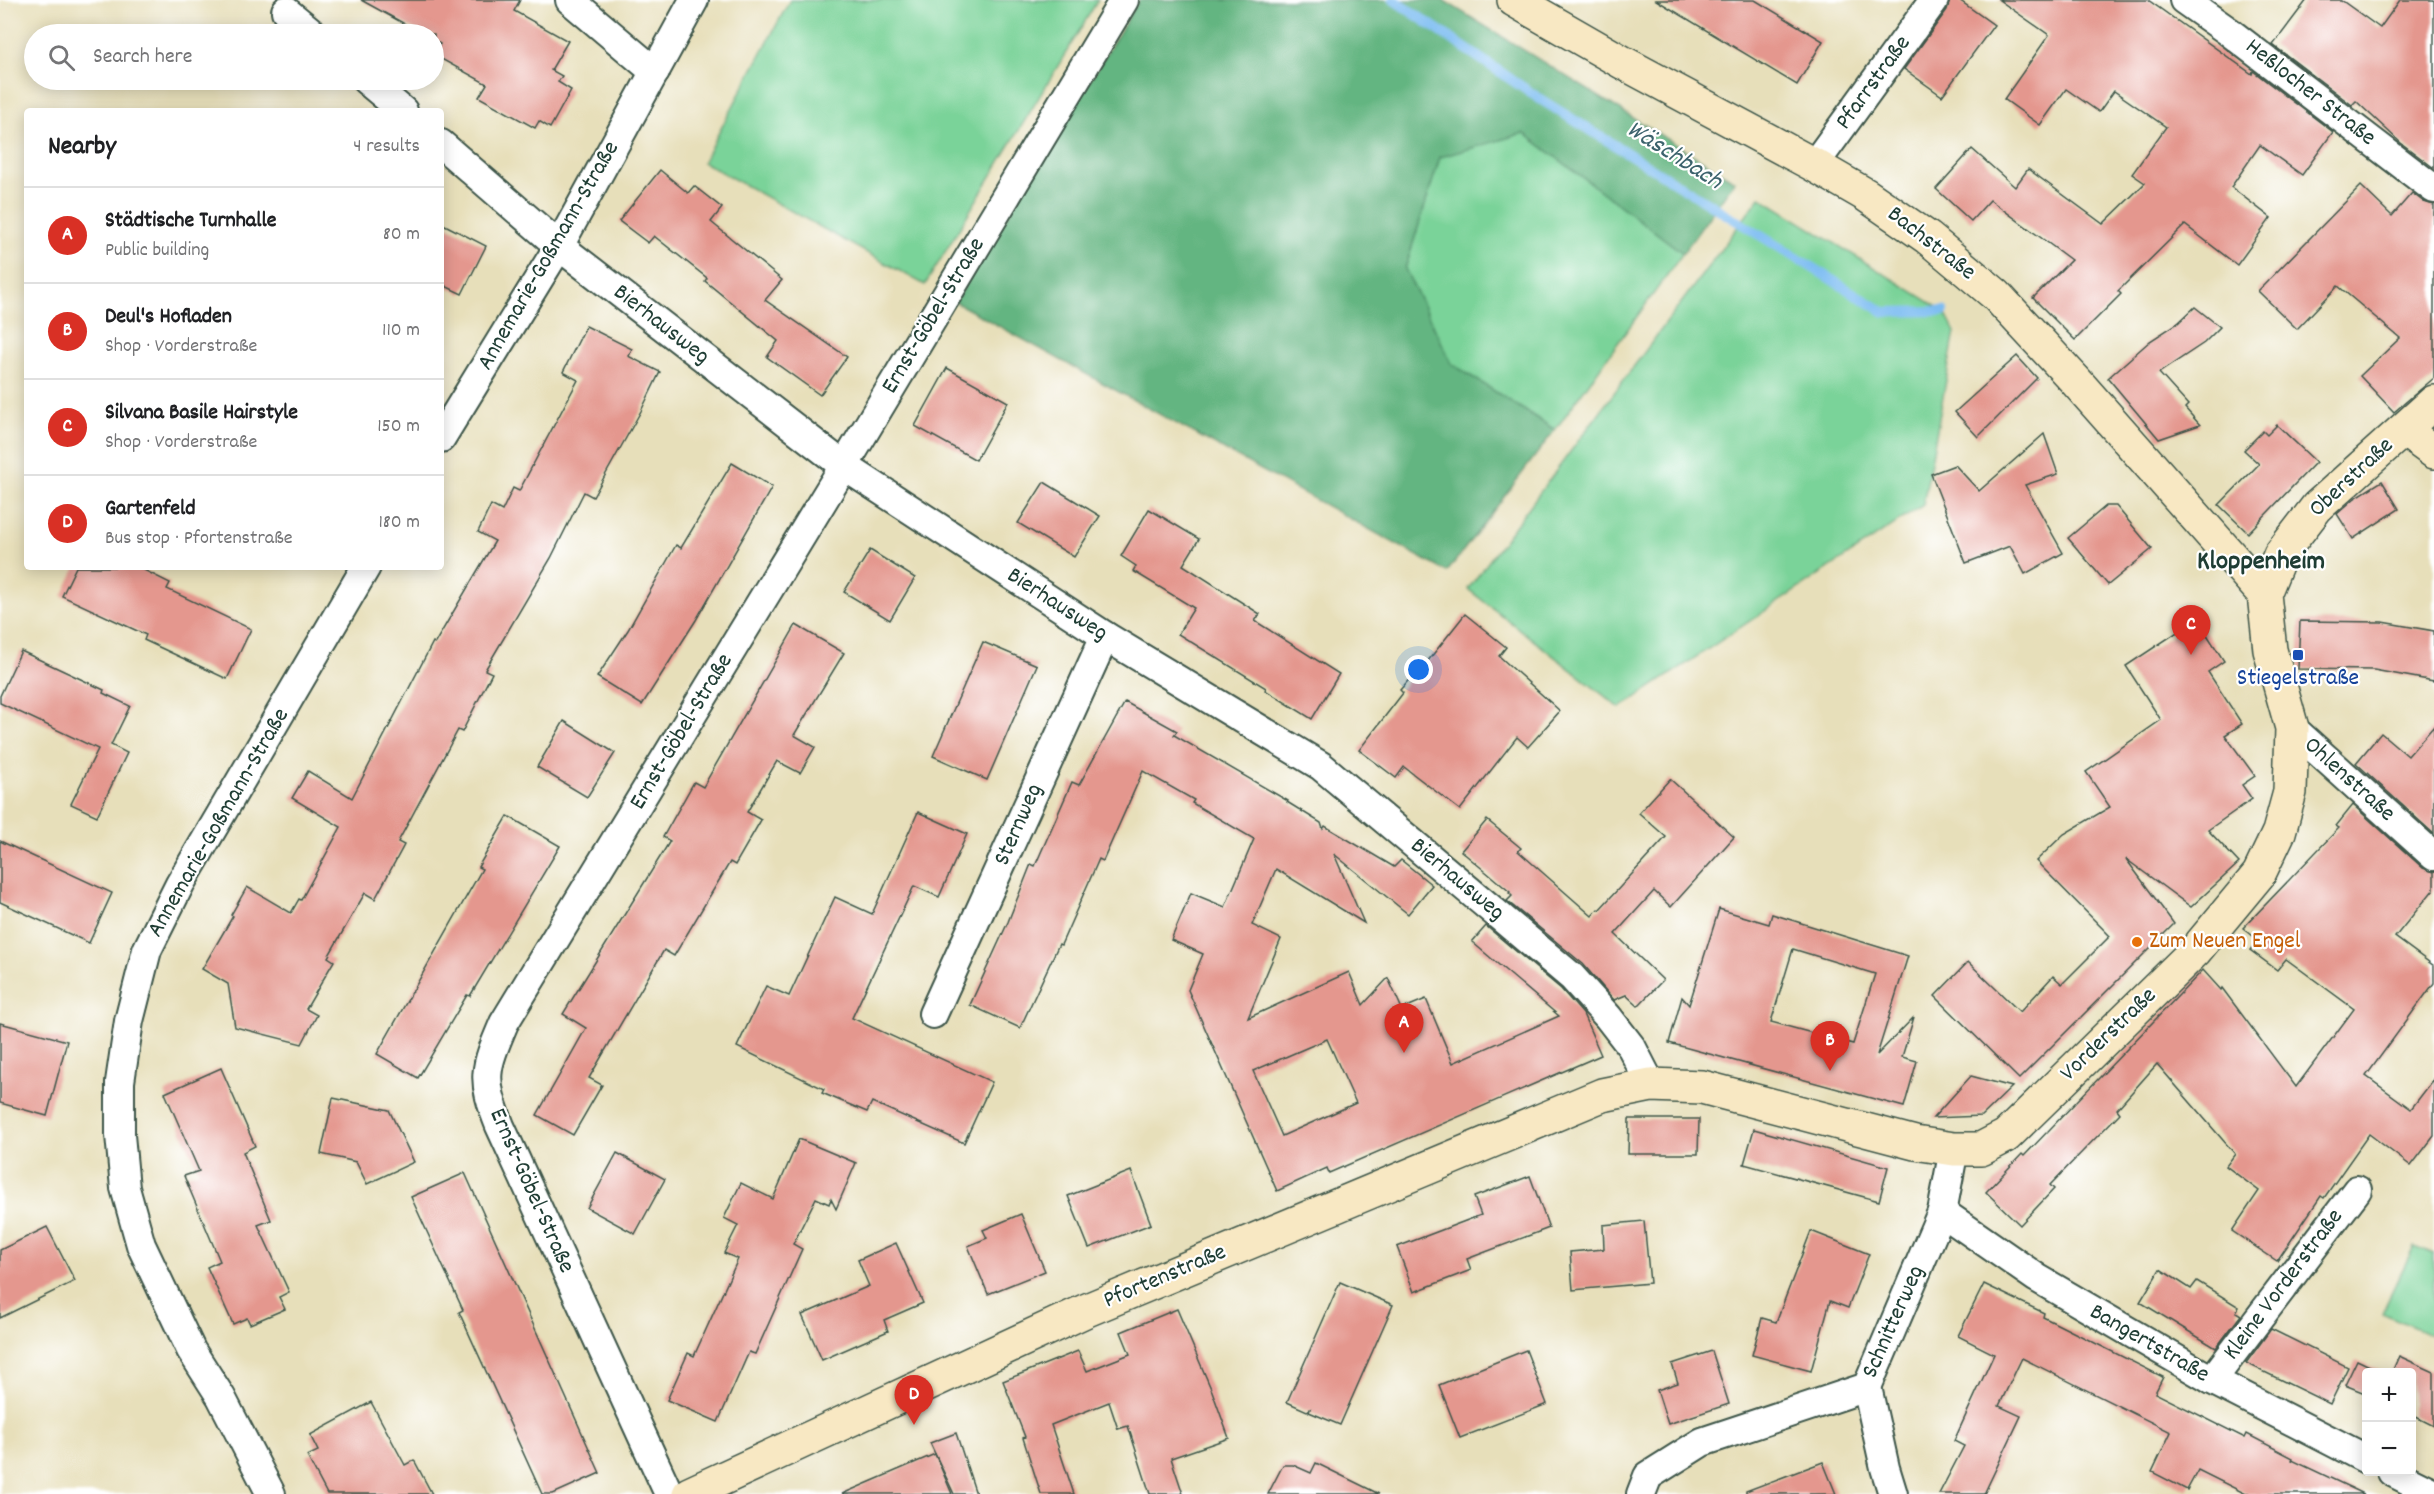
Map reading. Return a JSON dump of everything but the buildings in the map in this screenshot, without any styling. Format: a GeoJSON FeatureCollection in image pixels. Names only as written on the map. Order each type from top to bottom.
{"type":"FeatureCollection","features":[{"type":"Feature","properties":{"kind":"street"},"geometry":{"type":"LineString","coordinates":[[570,0],[655,72]]}},
{"type":"Feature","properties":{"kind":"street","name":"Annemarie-Goßmann-Straße"},"geometry":{"type":"LineString","coordinates":[[444,433],[559,246],[694,0]]}},
{"type":"Feature","properties":{"kind":"street","name":"Ernst-Göbel-Straße"},"geometry":{"type":"LineString","coordinates":[[669,1494],[487,1094],[486,1074],[492,1052],[504,1023],[844,466],[1124,0]]}},
{"type":"Feature","properties":{"kind":"street","name":"Bachstraße"},"geometry":{"type":"LineString","coordinates":[[1514,0],[1622,63],[1814,165],[1866,195],[1928,238],[1996,295],[2074,379],[2264,594]]}},
{"type":"Feature","properties":{"kind":"street","name":"Pfarrstraße"},"geometry":{"type":"LineString","coordinates":[[1814,165],[1934,0]]}},
{"type":"Feature","properties":{"kind":"street","name":"Heßlocher Straße"},"geometry":{"type":"LineString","coordinates":[[2184,0],[2228,31],[2434,189]]}},
{"type":"Feature","properties":{"kind":"street"},"geometry":{"type":"LineString","coordinates":[[286,11],[302,24]]}},
{"type":"Feature","properties":{"kind":"street"},"geometry":{"type":"LineString","coordinates":[[378,90],[399,108]]}},
{"type":"Feature","properties":{"kind":"street","name":"Bierhausweg"},"geometry":{"type":"LineString","coordinates":[[444,147],[559,246],[844,466],[1105,636],[1321,766],[1572,977],[1632,1048],[1651,1085]]}},
{"type":"Feature","properties":{"kind":"street","name":"Oberstraße"},"geometry":{"type":"LineString","coordinates":[[2264,594],[2280,555],[2317,507],[2434,402]]}},
{"type":"Feature","properties":{"kind":"street"},"geometry":{"type":"LineString","coordinates":[[2404,430],[2434,452]]}},
{"type":"Feature","properties":{"kind":"street","name":"Annemarie-Goßmann-Straße"},"geometry":{"type":"LineString","coordinates":[[271,1494],[221,1397],[191,1350],[141,1245],[125,1188],[120,1135],[120,1082],[129,1021],[147,950],[180,884],[364,570]]}},
{"type":"Feature","properties":{"kind":"street","name":"Vorderstraße"},"geometry":{"type":"LineString","coordinates":[[1651,1085],[1702,1087],[1915,1143],[1954,1149],[1981,1149],[2006,1136],[2195,951],[2259,874],[2279,832],[2290,792],[2292,728],[2270,650],[2264,594]]}},
{"type":"Feature","properties":{"kind":"street","name":"Sternweg"},"geometry":{"type":"LineString","coordinates":[[933,1014],[1105,636]]}},
{"type":"Feature","properties":{"kind":"street","name":"Ohlenstraße"},"geometry":{"type":"LineString","coordinates":[[2292,728],[2434,856]]}},
{"type":"Feature","properties":{"kind":"street","name":"Pfortenstraße"},"geometry":{"type":"LineString","coordinates":[[689,1494],[1087,1310],[1602,1095],[1651,1085]]}},
{"type":"Feature","properties":{"kind":"street","name":"Schnitterweg"},"geometry":{"type":"LineString","coordinates":[[1641,1494],[1648,1476],[1702,1442],[1867,1387],[1942,1212],[1954,1149]]}},
{"type":"Feature","properties":{"kind":"street","name":"Kleine Vorderstraße"},"geometry":{"type":"LineString","coordinates":[[2212,1380],[2357,1190]]}},
{"type":"Feature","properties":{"kind":"street","name":"Bangertstraße"},"geometry":{"type":"LineString","coordinates":[[1942,1212],[2037,1278],[2212,1380],[2362,1456]]}},
{"type":"Feature","properties":{"kind":"street"},"geometry":{"type":"LineString","coordinates":[[1867,1387],[1893,1494]]}},
{"type":"Feature","properties":{"kind":"street"},"geometry":{"type":"LineString","coordinates":[[2400,1476],[2434,1493]]}},
{"type":"Feature","properties":{"kind":"green space"},"geometry":{"type":"Polygon","coordinates":[[[790,0],[1098,0],[925,285],[703,162],[790,0]]]}},
{"type":"Feature","properties":{"kind":"green space"},"geometry":{"type":"Polygon","coordinates":[[[1139,0],[1443,0],[1735,181],[1683,253],[1524,133],[1440,157],[1405,269],[1452,364],[1555,430],[1447,572],[955,302],[1139,0]]]}},
{"type":"Feature","properties":{"kind":"green space"},"geometry":{"type":"Polygon","coordinates":[[[1524,133],[1683,253],[1555,430],[1452,364],[1405,269],[1440,157],[1524,133]]]}},
{"type":"Feature","properties":{"kind":"green space"},"geometry":{"type":"Polygon","coordinates":[[[1760,197],[1944,311],[1955,332],[1923,505],[1620,708],[1468,589],[1760,197]]]}},
{"type":"Feature","properties":{"kind":"green space"},"geometry":{"type":"Polygon","coordinates":[[[2414,1246],[2434,1254],[2434,1336],[2382,1313],[2414,1246]]]}},
{"type":"Feature","properties":{"kind":"waterway","name":"Wäschbach"},"geometry":{"type":"LineString","coordinates":[[1394,0],[1540,99],[1884,312],[1944,311]]}},
{"type":"Feature","properties":{"kind":"place","name":"Silvana Basile Hairstyle"},"geometry":{"type":"Point","coordinates":[2191,655]}},
{"type":"Feature","properties":{"kind":"place","name":"Stiegelstraße"},"geometry":{"type":"Point","coordinates":[2298,655]}},
{"type":"Feature","properties":{"kind":"place","name":"Zum Neuen Engel"},"geometry":{"type":"Point","coordinates":[2137,942]}},
{"type":"Feature","properties":{"kind":"place","name":"Städtische Turnhalle"},"geometry":{"type":"Point","coordinates":[1404,1053]}},
{"type":"Feature","properties":{"kind":"place","name":"Deul's Hofladen"},"geometry":{"type":"Point","coordinates":[1830,1071]}},
{"type":"Feature","properties":{"kind":"place","name":"Gartenfeld"},"geometry":{"type":"Point","coordinates":[914,1425]}},
{"type":"Feature","properties":{"kind":"district","name":"Kloppenheim"},"geometry":{"type":"Point","coordinates":[2261,562]}}]}
